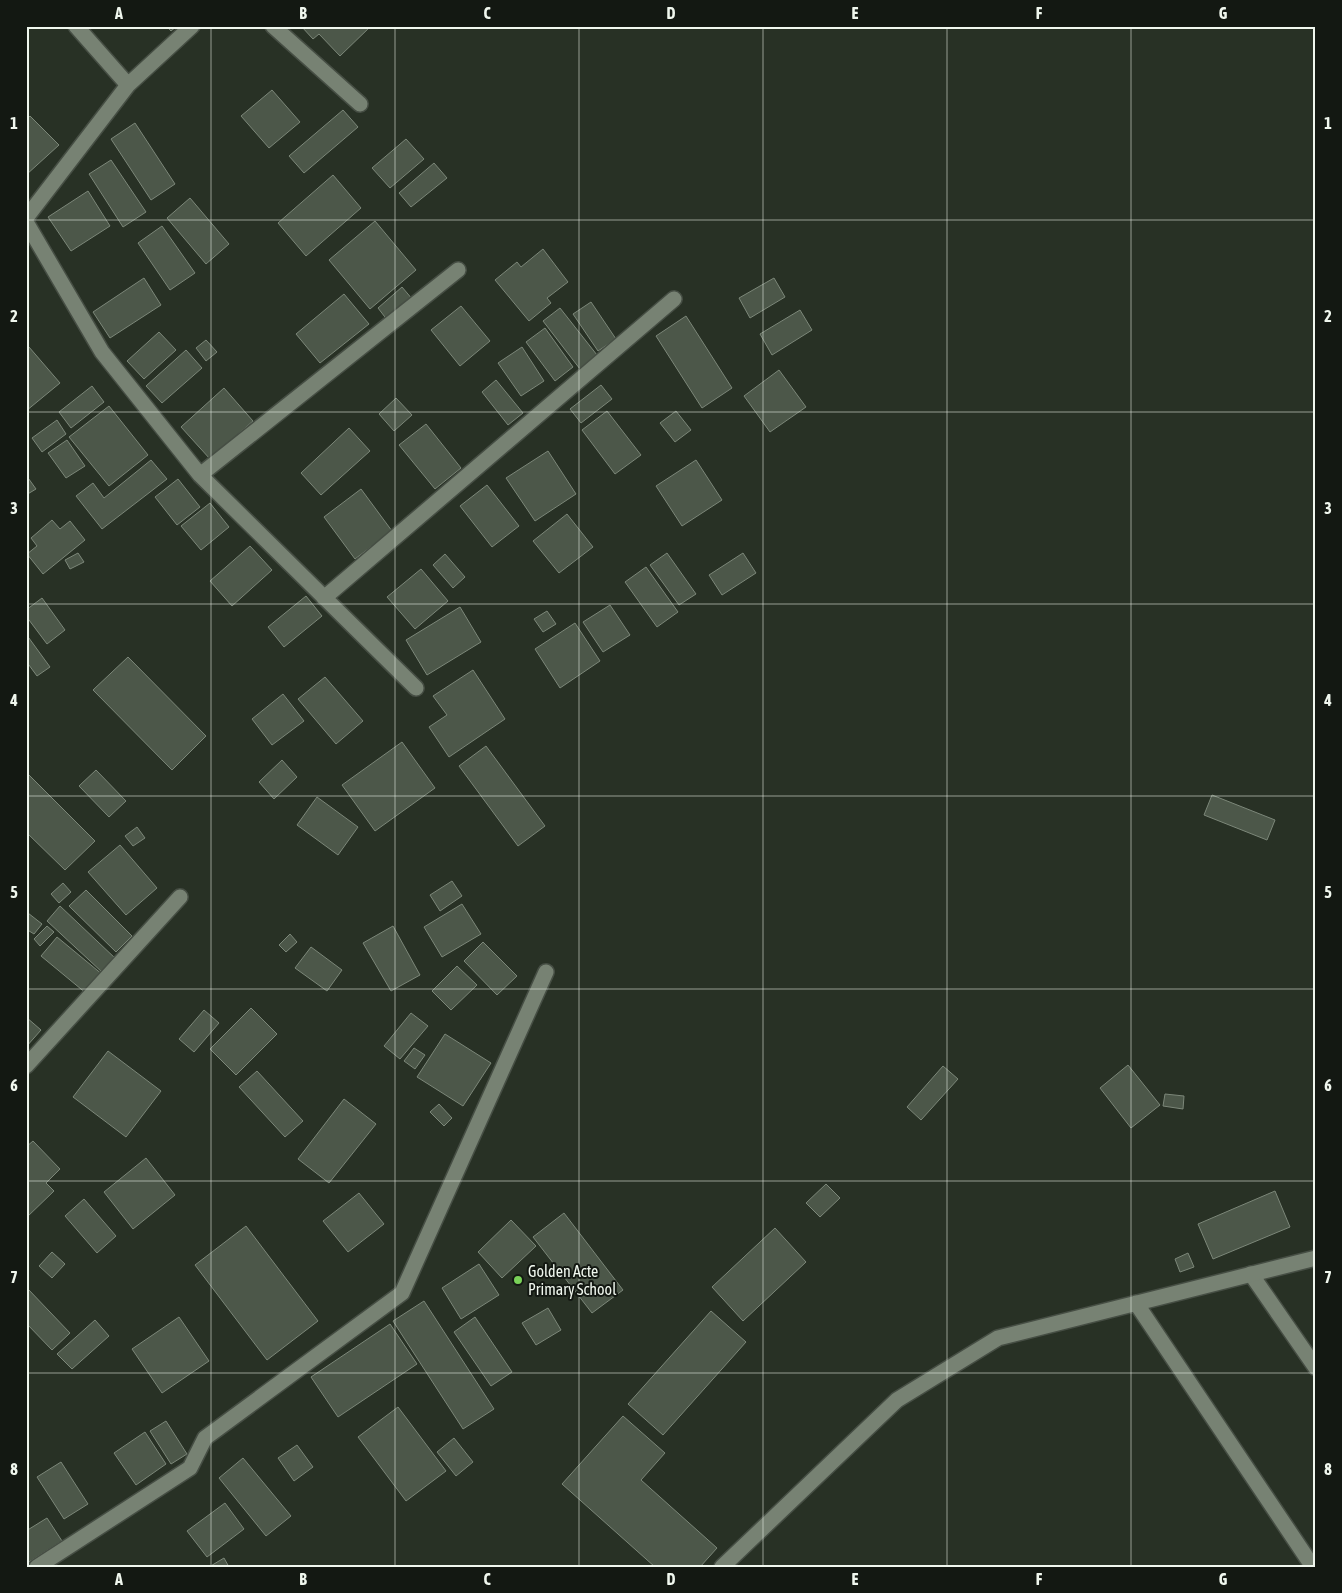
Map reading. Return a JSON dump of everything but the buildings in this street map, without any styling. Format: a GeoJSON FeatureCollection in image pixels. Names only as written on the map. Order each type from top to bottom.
{"type":"FeatureCollection","features":[{"type":"Feature","properties":{"kind":"street"},"geometry":{"type":"LineString","coordinates":[[76,26],[128,85]]}},
{"type":"Feature","properties":{"kind":"street"},"geometry":{"type":"LineString","coordinates":[[192,26],[128,85],[26,220],[102,352],[200,474],[416,688]]}},
{"type":"Feature","properties":{"kind":"street"},"geometry":{"type":"LineString","coordinates":[[273,26],[360,104]]}},
{"type":"Feature","properties":{"kind":"street"},"geometry":{"type":"LineString","coordinates":[[200,474],[458,270]]}},
{"type":"Feature","properties":{"kind":"street"},"geometry":{"type":"LineString","coordinates":[[324,598],[674,299]]}},
{"type":"Feature","properties":{"kind":"street"},"geometry":{"type":"LineString","coordinates":[[26,1066],[180,898]]}},
{"type":"Feature","properties":{"kind":"street"},"geometry":{"type":"LineString","coordinates":[[36,1567],[190,1468],[205,1438],[402,1293],[546,972]]}},
{"type":"Feature","properties":{"kind":"street"},"geometry":{"type":"LineString","coordinates":[[722,1567],[897,1400],[998,1338],[1316,1258]]}},
{"type":"Feature","properties":{"kind":"street"},"geometry":{"type":"LineString","coordinates":[[1251,1274],[1316,1368]]}},
{"type":"Feature","properties":{"kind":"street"},"geometry":{"type":"LineString","coordinates":[[1136,1303],[1313,1567]]}},
{"type":"Feature","properties":{"kind":"place","name":"Golden Acte Primary School"},"geometry":{"type":"Point","coordinates":[518,1280]}}]}
